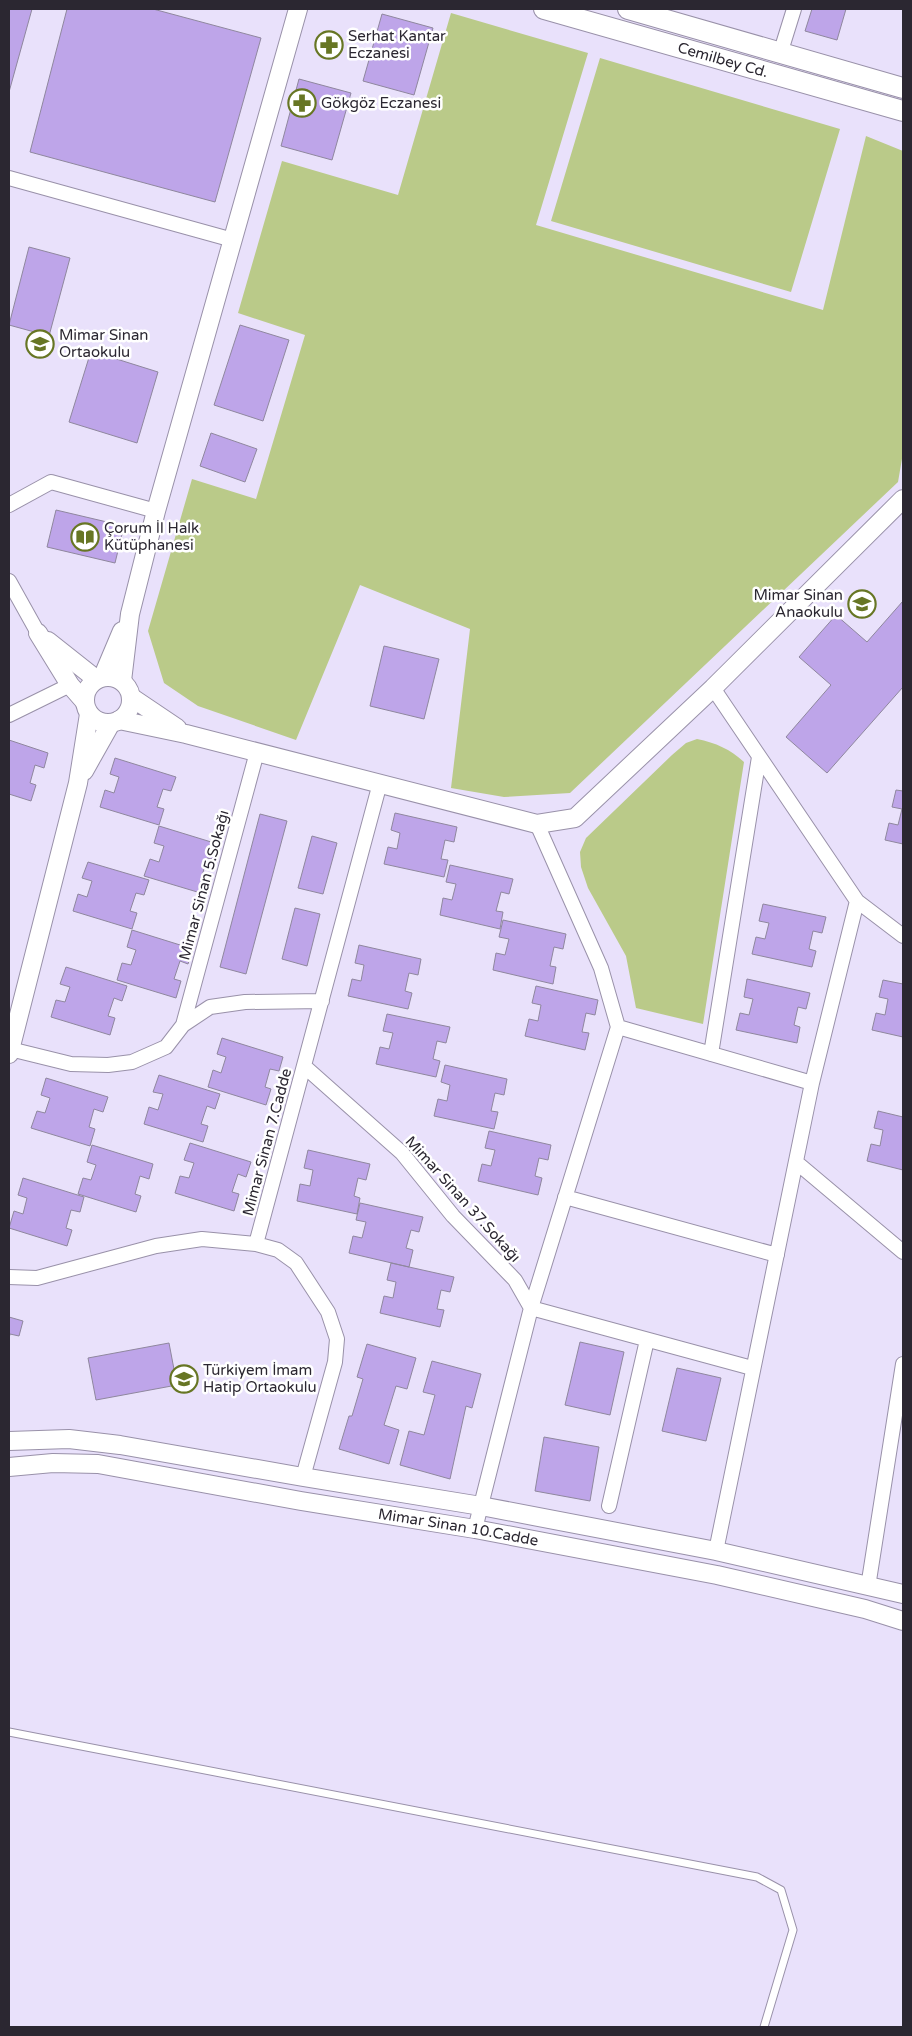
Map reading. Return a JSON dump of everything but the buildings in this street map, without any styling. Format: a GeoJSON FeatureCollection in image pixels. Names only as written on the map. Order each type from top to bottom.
{"type":"FeatureCollection","features":[{"type":"Feature","properties":{"kind":"main road","name":"Cemilbey Cd."},"geometry":{"type":"LineString","coordinates":[[544,9],[903,111]]}},
{"type":"Feature","properties":{"kind":"main road","name":"Cemilbey Cd."},"geometry":{"type":"LineString","coordinates":[[628,9],[903,88]]}},
{"type":"Feature","properties":{"kind":"street"},"geometry":{"type":"LineString","coordinates":[[298,9],[156,511],[130,614],[100,678],[87,688],[78,783],[10,1052],[70,1064],[108,1065],[132,1062],[166,1047],[182,1025],[210,1007],[245,1002],[322,1001]]}},
{"type":"Feature","properties":{"kind":"street"},"geometry":{"type":"LineString","coordinates":[[780,54],[794,9]]}},
{"type":"Feature","properties":{"kind":"street"},"geometry":{"type":"LineString","coordinates":[[9,178],[233,240]]}},
{"type":"Feature","properties":{"kind":"street"},"geometry":{"type":"LineString","coordinates":[[9,506],[51,482],[156,511]]}},
{"type":"Feature","properties":{"kind":"street"},"geometry":{"type":"LineString","coordinates":[[9,581],[70,685],[99,721],[115,721],[186,734],[537,824],[575,818],[712,688],[903,499]]}},
{"type":"Feature","properties":{"kind":"street"},"geometry":{"type":"LineString","coordinates":[[78,783],[115,721],[126,714],[130,706],[127,689],[130,614]]}},
{"type":"Feature","properties":{"kind":"street"},"geometry":{"type":"LineString","coordinates":[[38,633],[100,678],[113,677],[186,734]]}},
{"type":"Feature","properties":{"kind":"street"},"geometry":{"type":"LineString","coordinates":[[9,715],[70,685]]}},
{"type":"Feature","properties":{"kind":"street"},"geometry":{"type":"LineString","coordinates":[[712,688],[857,901],[903,936]]}},
{"type":"Feature","properties":{"kind":"street","name":"Mimar Sinan 5.Sokağı"},"geometry":{"type":"LineString","coordinates":[[182,1025],[257,752]]}},
{"type":"Feature","properties":{"kind":"street"},"geometry":{"type":"LineString","coordinates":[[711,1054],[759,757]]}},
{"type":"Feature","properties":{"kind":"street","name":"Mimar Sinan 7.Cadde"},"geometry":{"type":"LineString","coordinates":[[256,1244],[380,783]]}},
{"type":"Feature","properties":{"kind":"street"},"geometry":{"type":"LineString","coordinates":[[475,1529],[531,1308],[618,1027],[601,968],[537,824]]}},
{"type":"Feature","properties":{"kind":"street"},"geometry":{"type":"LineString","coordinates":[[716,1551],[752,1368],[812,1083],[857,901]]}},
{"type":"Feature","properties":{"kind":"street"},"geometry":{"type":"LineString","coordinates":[[618,1027],[812,1083]]}},
{"type":"Feature","properties":{"kind":"street","name":"Mimar Sinan 37.Sokağı"},"geometry":{"type":"LineString","coordinates":[[304,1066],[402,1153],[452,1216],[515,1280],[531,1308]]}},
{"type":"Feature","properties":{"kind":"street"},"geometry":{"type":"LineString","coordinates":[[796,1162],[903,1252]]}},
{"type":"Feature","properties":{"kind":"street"},"geometry":{"type":"LineString","coordinates":[[565,1197],[776,1255]]}},
{"type":"Feature","properties":{"kind":"street"},"geometry":{"type":"LineString","coordinates":[[9,1277],[37,1278],[156,1246],[202,1239],[256,1244],[278,1250],[296,1263],[328,1312],[337,1339],[335,1362],[303,1477]]}},
{"type":"Feature","properties":{"kind":"street"},"geometry":{"type":"LineString","coordinates":[[531,1308],[752,1368]]}},
{"type":"Feature","properties":{"kind":"street"},"geometry":{"type":"LineString","coordinates":[[608,1506],[647,1340]]}},
{"type":"Feature","properties":{"kind":"street"},"geometry":{"type":"LineString","coordinates":[[868,1587],[903,1364]]}},
{"type":"Feature","properties":{"kind":"street","name":"Mimar Sinan 10.Cadde"},"geometry":{"type":"LineString","coordinates":[[9,1441],[69,1439],[103,1443],[481,1506],[716,1551],[903,1594]]}},
{"type":"Feature","properties":{"kind":"street","name":"Mimar Sinan 10.Cadde"},"geometry":{"type":"LineString","coordinates":[[9,1467],[53,1463],[98,1464],[300,1501],[475,1529],[717,1575],[865,1609],[903,1621]]}},
{"type":"Feature","properties":{"kind":"lane"},"geometry":{"type":"LineString","coordinates":[[9,1732],[757,1877],[782,1890],[793,1930],[764,2027]]}},
{"type":"Feature","properties":{"kind":"green space"},"geometry":{"type":"Polygon","coordinates":[[[451,13],[588,53],[536,225],[823,310],[866,136],[903,151],[903,453],[898,482],[570,793],[504,797],[451,788],[470,629],[360,585],[296,740],[198,706],[164,683],[148,631],[192,479],[256,499],[305,335],[238,313],[282,161],[398,195],[451,13]]]}},
{"type":"Feature","properties":{"kind":"green space"},"geometry":{"type":"Polygon","coordinates":[[[600,58],[840,129],[791,292],[551,221],[600,58]]]}},
{"type":"Feature","properties":{"kind":"green space"},"geometry":{"type":"Polygon","coordinates":[[[697,739],[722,747],[744,762],[703,1024],[636,1008],[626,956],[588,888],[581,867],[580,852],[586,838],[672,755],[686,743],[697,739]]]}},
{"type":"Feature","properties":{"kind":"place","name":"Serhat Kantar Eczanesi"},"geometry":{"type":"Point","coordinates":[329,45]}},
{"type":"Feature","properties":{"kind":"place","name":"Gökgöz Eczanesi"},"geometry":{"type":"Point","coordinates":[302,103]}},
{"type":"Feature","properties":{"kind":"place","name":"Mimar Sinan Ortaokulu"},"geometry":{"type":"Point","coordinates":[40,344]}},
{"type":"Feature","properties":{"kind":"place","name":"Çorum İl Halk Kütüphanesi"},"geometry":{"type":"Point","coordinates":[85,537]}},
{"type":"Feature","properties":{"kind":"place","name":"Mimar Sinan Anaokulu"},"geometry":{"type":"Point","coordinates":[862,604]}},
{"type":"Feature","properties":{"kind":"place","name":"Türkiyem İmam Hatip Ortaokulu"},"geometry":{"type":"Point","coordinates":[184,1379]}}]}
